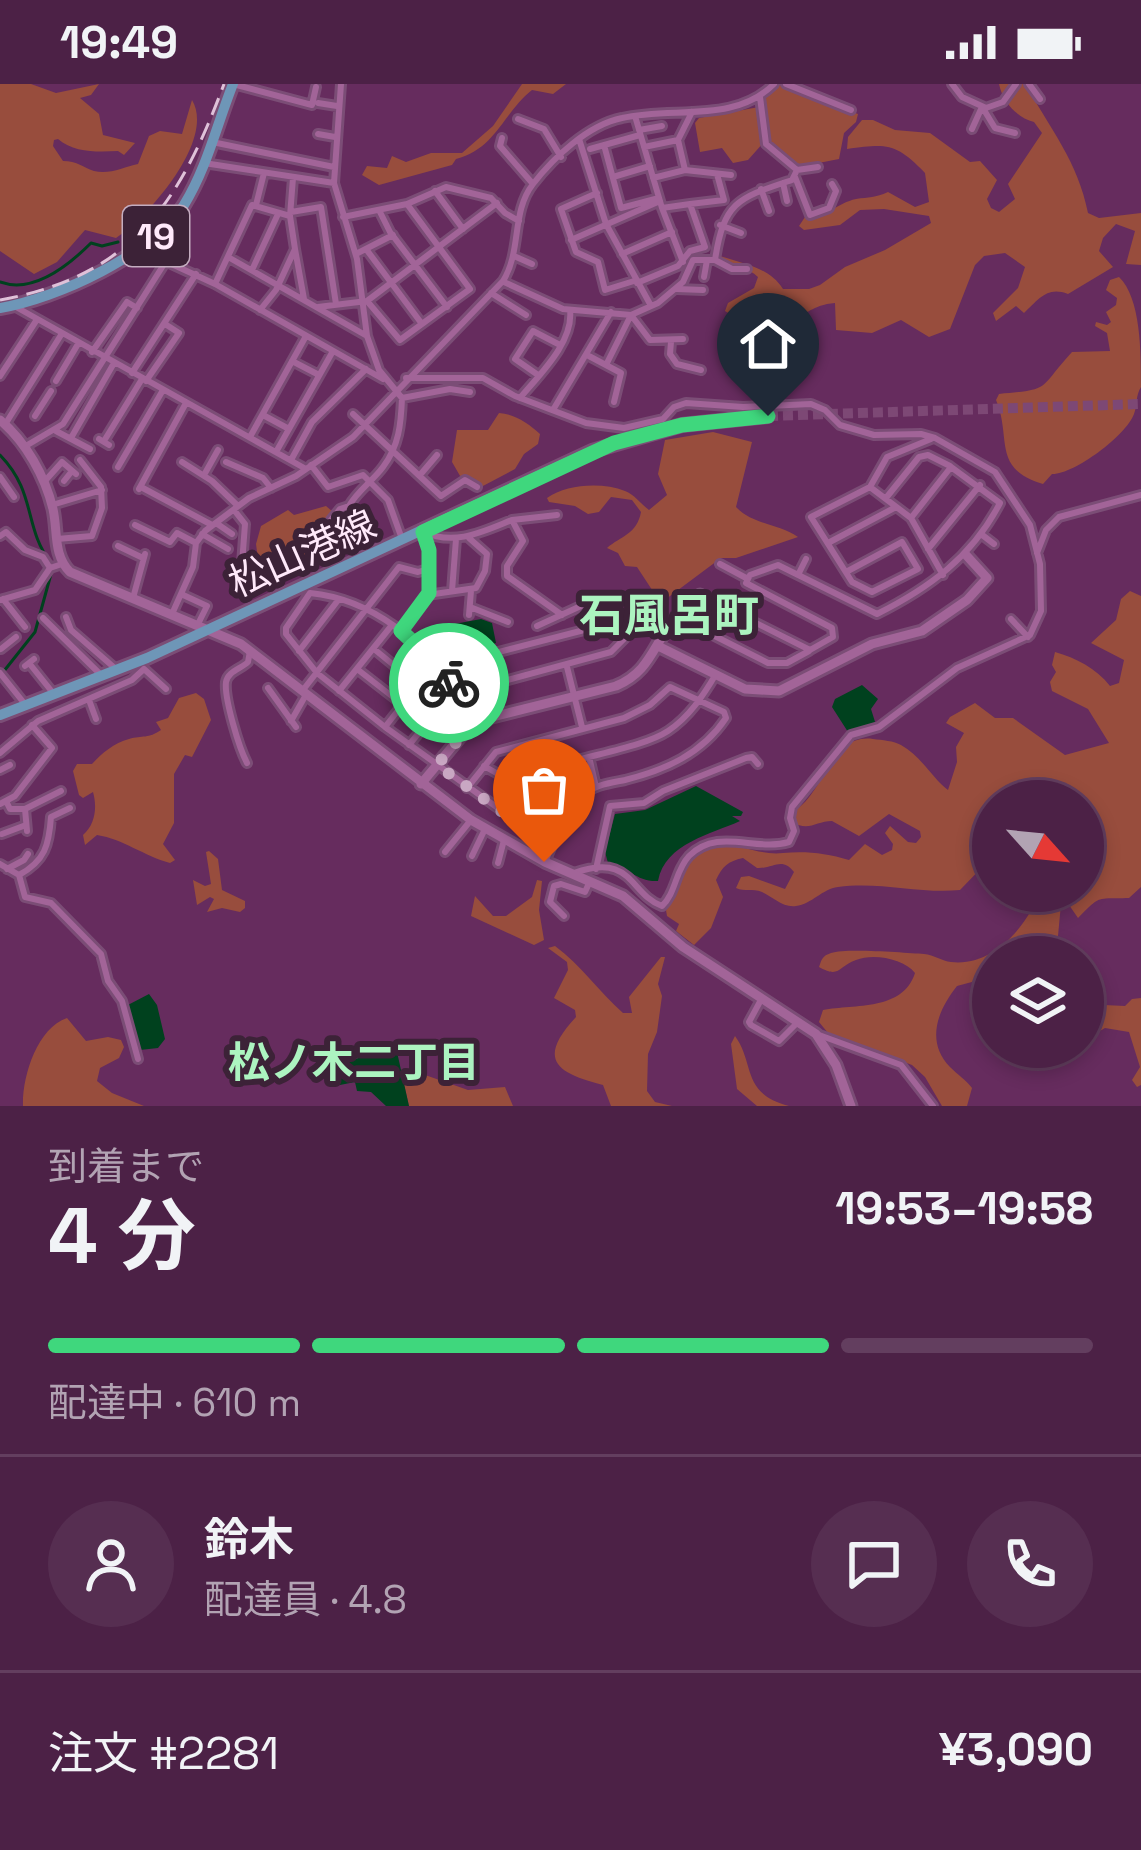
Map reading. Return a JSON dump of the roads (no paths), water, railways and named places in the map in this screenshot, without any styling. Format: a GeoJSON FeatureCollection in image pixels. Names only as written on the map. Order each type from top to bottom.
{"type":"FeatureCollection","features":[{"type":"Feature","properties":{"kind":"main road","name":"19"},"geometry":{"type":"LineString","coordinates":[[0,308],[78,281],[153,238],[184,204],[233,84]]}},
{"type":"Feature","properties":{"kind":"main road","name":"松山港線"},"geometry":{"type":"LineString","coordinates":[[0,715],[25,700],[56,695],[113,672],[204,626],[614,443],[682,425],[768,416]]}},
{"type":"Feature","properties":{"kind":"main road"},"geometry":{"type":"LineString","coordinates":[[3,422],[44,483],[62,563],[75,575],[204,626],[250,651],[484,829],[544,862],[623,896],[683,947],[816,1034],[836,1065],[851,1106]]}},
{"type":"Feature","properties":{"kind":"main road"},"geometry":{"type":"LineString","coordinates":[[658,646],[753,692],[779,692],[872,644],[913,636],[952,611],[985,583],[986,573],[965,555]]}},
{"type":"Feature","properties":{"kind":"main road"},"geometry":{"type":"LineString","coordinates":[[422,784],[459,739],[485,718],[633,678],[647,665],[677,617],[700,595]]}},
{"type":"Feature","properties":{"kind":"street"},"geometry":{"type":"LineString","coordinates":[[233,84],[312,105],[314,86]]}},
{"type":"Feature","properties":{"kind":"street"},"geometry":{"type":"LineString","coordinates":[[341,84],[334,184],[356,254],[367,336],[385,380]]}},
{"type":"Feature","properties":{"kind":"street"},"geometry":{"type":"LineString","coordinates":[[172,614],[202,533],[309,467],[364,426],[503,281],[533,184],[579,140],[606,123],[635,116],[742,106],[774,84]]}},
{"type":"Feature","properties":{"kind":"street"},"geometry":{"type":"LineString","coordinates":[[786,84],[850,110]]}},
{"type":"Feature","properties":{"kind":"street"},"geometry":{"type":"LineString","coordinates":[[952,84],[962,97],[982,107],[995,128],[1015,133]]}},
{"type":"Feature","properties":{"kind":"street"},"geometry":{"type":"LineString","coordinates":[[982,107],[1003,102],[1016,84]]}},
{"type":"Feature","properties":{"kind":"street"},"geometry":{"type":"LineString","coordinates":[[1030,84],[1040,99]]}},
{"type":"Feature","properties":{"kind":"street"},"geometry":{"type":"LineString","coordinates":[[760,97],[766,143],[796,174],[810,215],[830,208],[836,191],[832,184]]}},
{"type":"Feature","properties":{"kind":"street"},"geometry":{"type":"LineString","coordinates":[[318,104],[338,106]]}},
{"type":"Feature","properties":{"kind":"street"},"geometry":{"type":"LineString","coordinates":[[972,129],[982,107]]}},
{"type":"Feature","properties":{"kind":"street"},"geometry":{"type":"LineString","coordinates":[[685,170],[678,140],[692,112]]}},
{"type":"Feature","properties":{"kind":"street"},"geometry":{"type":"LineString","coordinates":[[635,116],[683,262]]}},
{"type":"Feature","properties":{"kind":"street"},"geometry":{"type":"LineString","coordinates":[[518,119],[544,129],[561,157]]}},
{"type":"Feature","properties":{"kind":"street"},"geometry":{"type":"LineString","coordinates":[[590,149],[662,126]]}},
{"type":"Feature","properties":{"kind":"street"},"geometry":{"type":"LineString","coordinates":[[318,134],[335,137]]}},
{"type":"Feature","properties":{"kind":"street"},"geometry":{"type":"LineString","coordinates":[[502,138],[500,146],[533,184]]}},
{"type":"Feature","properties":{"kind":"street"},"geometry":{"type":"LineString","coordinates":[[579,140],[607,224],[650,304]]}},
{"type":"Feature","properties":{"kind":"street"},"geometry":{"type":"LineString","coordinates":[[644,147],[678,140]]}},
{"type":"Feature","properties":{"kind":"street"},"geometry":{"type":"LineString","coordinates":[[212,142],[334,167]]}},
{"type":"Feature","properties":{"kind":"street"},"geometry":{"type":"LineString","coordinates":[[604,145],[623,209],[724,200],[717,173]]}},
{"type":"Feature","properties":{"kind":"street"},"geometry":{"type":"LineString","coordinates":[[519,168],[526,160]]}},
{"type":"Feature","properties":{"kind":"street"},"geometry":{"type":"LineString","coordinates":[[204,163],[334,184]]}},
{"type":"Feature","properties":{"kind":"street"},"geometry":{"type":"LineString","coordinates":[[612,178],[650,166]]}},
{"type":"Feature","properties":{"kind":"street"},"geometry":{"type":"LineString","coordinates":[[704,277],[720,225],[734,206],[749,193],[818,166]]}},
{"type":"Feature","properties":{"kind":"street"},"geometry":{"type":"LineString","coordinates":[[653,178],[685,170],[731,175]]}},
{"type":"Feature","properties":{"kind":"street"},"geometry":{"type":"LineString","coordinates":[[256,206],[264,173]]}},
{"type":"Feature","properties":{"kind":"street"},"geometry":{"type":"LineString","coordinates":[[293,178],[290,214],[304,299]]}},
{"type":"Feature","properties":{"kind":"street"},"geometry":{"type":"LineString","coordinates":[[783,183],[787,201]]}},
{"type":"Feature","properties":{"kind":"street"},"geometry":{"type":"LineString","coordinates":[[343,217],[407,204],[446,187],[483,195],[519,220]]}},
{"type":"Feature","properties":{"kind":"street"},"geometry":{"type":"LineString","coordinates":[[761,189],[769,211]]}},
{"type":"Feature","properties":{"kind":"street"},"geometry":{"type":"LineString","coordinates":[[435,191],[463,229]]}},
{"type":"Feature","properties":{"kind":"street"},"geometry":{"type":"LineString","coordinates":[[597,193],[561,209],[579,254],[598,262],[605,290],[683,262],[690,250],[705,247],[690,204]]}},
{"type":"Feature","properties":{"kind":"street"},"geometry":{"type":"LineString","coordinates":[[749,193],[754,205]]}},
{"type":"Feature","properties":{"kind":"street"},"geometry":{"type":"LineString","coordinates":[[318,307],[365,301],[497,203]]}},
{"type":"Feature","properties":{"kind":"street"},"geometry":{"type":"LineString","coordinates":[[571,240],[660,203]]}},
{"type":"Feature","properties":{"kind":"street"},"geometry":{"type":"LineString","coordinates":[[365,301],[400,340],[470,289],[407,204]]}},
{"type":"Feature","properties":{"kind":"street"},"geometry":{"type":"LineString","coordinates":[[215,284],[252,205],[278,214],[321,207],[336,304]]}},
{"type":"Feature","properties":{"kind":"street"},"geometry":{"type":"LineString","coordinates":[[379,210],[447,307]]}},
{"type":"Feature","properties":{"kind":"street"},"geometry":{"type":"LineString","coordinates":[[252,270],[278,214]]}},
{"type":"Feature","properties":{"kind":"street"},"geometry":{"type":"LineString","coordinates":[[720,225],[741,233]]}},
{"type":"Feature","properties":{"kind":"street"},"geometry":{"type":"LineString","coordinates":[[551,235],[567,230]]}},
{"type":"Feature","properties":{"kind":"street"},"geometry":{"type":"LineString","coordinates":[[622,254],[671,232]]}},
{"type":"Feature","properties":{"kind":"street"},"geometry":{"type":"LineString","coordinates":[[356,254],[393,235]]}},
{"type":"Feature","properties":{"kind":"street"},"geometry":{"type":"LineString","coordinates":[[153,238],[154,256]]}},
{"type":"Feature","properties":{"kind":"street"},"geometry":{"type":"LineString","coordinates":[[137,248],[215,284],[366,369],[402,398],[400,432],[392,452],[370,482],[331,520]]}},
{"type":"Feature","properties":{"kind":"street"},"geometry":{"type":"LineString","coordinates":[[260,310],[295,249]]}},
{"type":"Feature","properties":{"kind":"street"},"geometry":{"type":"LineString","coordinates":[[366,249],[422,324]]}},
{"type":"Feature","properties":{"kind":"street"},"geometry":{"type":"LineString","coordinates":[[228,256],[367,336]]}},
{"type":"Feature","properties":{"kind":"street"},"geometry":{"type":"LineString","coordinates":[[514,256],[532,264]]}},
{"type":"Feature","properties":{"kind":"street"},"geometry":{"type":"LineString","coordinates":[[605,365],[631,315],[658,303],[685,281],[693,260],[747,269]]}},
{"type":"Feature","properties":{"kind":"street"},"geometry":{"type":"LineString","coordinates":[[24,447],[64,424],[166,261]]}},
{"type":"Feature","properties":{"kind":"street"},"geometry":{"type":"LineString","coordinates":[[132,373],[196,274]]}},
{"type":"Feature","properties":{"kind":"street"},"geometry":{"type":"LineString","coordinates":[[503,281],[570,310],[631,315]]}},
{"type":"Feature","properties":{"kind":"street"},"geometry":{"type":"LineString","coordinates":[[675,289],[703,290]]}},
{"type":"Feature","properties":{"kind":"street"},"geometry":{"type":"LineString","coordinates":[[491,293],[526,315]]}},
{"type":"Feature","properties":{"kind":"street"},"geometry":{"type":"LineString","coordinates":[[92,352],[127,302],[137,308]]}},
{"type":"Feature","properties":{"kind":"street"},"geometry":{"type":"LineString","coordinates":[[15,305],[35,321],[309,467],[328,487],[363,476],[388,500],[403,541]]}},
{"type":"Feature","properties":{"kind":"street"},"geometry":{"type":"LineString","coordinates":[[520,398],[560,345],[571,322],[570,310]]}},
{"type":"Feature","properties":{"kind":"street"},"geometry":{"type":"LineString","coordinates":[[553,410],[611,312]]}},
{"type":"Feature","properties":{"kind":"street"},"geometry":{"type":"LineString","coordinates":[[631,315],[645,338],[683,339]]}},
{"type":"Feature","properties":{"kind":"street"},"geometry":{"type":"LineString","coordinates":[[0,376],[35,321]]}},
{"type":"Feature","properties":{"kind":"street"},"geometry":{"type":"LineString","coordinates":[[104,442],[179,333],[165,323]]}},
{"type":"Feature","properties":{"kind":"street"},"geometry":{"type":"LineString","coordinates":[[538,375],[515,359],[533,331],[560,345]]}},
{"type":"Feature","properties":{"kind":"street"},"geometry":{"type":"LineString","coordinates":[[3,422],[61,335]]}},
{"type":"Feature","properties":{"kind":"street"},"geometry":{"type":"LineString","coordinates":[[250,437],[305,336]]}},
{"type":"Feature","properties":{"kind":"street"},"geometry":{"type":"LineString","coordinates":[[671,342],[676,367],[701,370]]}},
{"type":"Feature","properties":{"kind":"street"},"geometry":{"type":"LineString","coordinates":[[56,381],[78,344]]}},
{"type":"Feature","properties":{"kind":"street"},"geometry":{"type":"LineString","coordinates":[[276,452],[332,351]]}},
{"type":"Feature","properties":{"kind":"street"},"geometry":{"type":"LineString","coordinates":[[586,354],[621,373],[614,402]]}},
{"type":"Feature","properties":{"kind":"street"},"geometry":{"type":"LineString","coordinates":[[292,361],[319,375]]}},
{"type":"Feature","properties":{"kind":"street"},"geometry":{"type":"LineString","coordinates":[[71,438],[114,364]]}},
{"type":"Feature","properties":{"kind":"street"},"geometry":{"type":"LineString","coordinates":[[291,460],[312,422],[366,369]]}},
{"type":"Feature","properties":{"kind":"street"},"geometry":{"type":"LineString","coordinates":[[402,398],[450,389],[469,392],[468,376]]}},
{"type":"Feature","properties":{"kind":"street"},"geometry":{"type":"LineString","coordinates":[[406,378],[485,378],[520,398],[586,423],[627,429],[663,419],[686,403],[811,404],[840,425],[874,435],[935,438],[992,470],[1030,525],[1041,611],[1028,637],[957,668],[879,727],[845,740],[792,807],[794,831],[789,842],[767,845],[731,839],[696,850],[683,863],[669,900],[662,906],[654,904],[629,876],[596,868],[572,874]]}},
{"type":"Feature","properties":{"kind":"street"},"geometry":{"type":"LineString","coordinates":[[118,466],[164,390]]}},
{"type":"Feature","properties":{"kind":"street"},"geometry":{"type":"LineString","coordinates":[[20,400],[37,413],[50,395]]}},
{"type":"Feature","properties":{"kind":"street"},"geometry":{"type":"LineString","coordinates":[[186,403],[140,488],[232,534]]}},
{"type":"Feature","properties":{"kind":"street"},"geometry":{"type":"LineString","coordinates":[[353,414],[441,496],[465,481],[477,487]]}},
{"type":"Feature","properties":{"kind":"street"},"geometry":{"type":"LineString","coordinates":[[263,415],[289,429]]}},
{"type":"Feature","properties":{"kind":"street"},"geometry":{"type":"LineString","coordinates":[[55,430],[90,448]]}},
{"type":"Feature","properties":{"kind":"street"},"geometry":{"type":"LineString","coordinates":[[846,572],[902,542],[917,568],[872,592],[852,582],[811,517],[870,487],[887,457],[935,438]]}},
{"type":"Feature","properties":{"kind":"street"},"geometry":{"type":"LineString","coordinates":[[204,475],[218,451]]}},
{"type":"Feature","properties":{"kind":"street"},"geometry":{"type":"LineString","coordinates":[[419,476],[437,454]]}},
{"type":"Feature","properties":{"kind":"street"},"geometry":{"type":"LineString","coordinates":[[886,498],[919,458],[928,455],[980,484],[1000,503]]}},
{"type":"Feature","properties":{"kind":"street"},"geometry":{"type":"LineString","coordinates":[[56,539],[92,536],[102,508],[102,490],[80,460]]}},
{"type":"Feature","properties":{"kind":"street"},"geometry":{"type":"LineString","coordinates":[[44,483],[62,462],[75,472],[64,481]]}},
{"type":"Feature","properties":{"kind":"street"},"geometry":{"type":"LineString","coordinates":[[182,462],[204,475],[236,508],[245,524],[242,564]]}},
{"type":"Feature","properties":{"kind":"street"},"geometry":{"type":"LineString","coordinates":[[226,462],[263,478],[271,488]]}},
{"type":"Feature","properties":{"kind":"street"},"geometry":{"type":"LineString","coordinates":[[911,518],[952,466]]}},
{"type":"Feature","properties":{"kind":"street"},"geometry":{"type":"LineString","coordinates":[[0,477],[14,497]]}},
{"type":"Feature","properties":{"kind":"street"},"geometry":{"type":"LineString","coordinates":[[928,549],[980,484]]}},
{"type":"Feature","properties":{"kind":"street"},"geometry":{"type":"LineString","coordinates":[[870,487],[911,518],[943,575]]}},
{"type":"Feature","properties":{"kind":"street"},"geometry":{"type":"LineString","coordinates":[[52,505],[102,490]]}},
{"type":"Feature","properties":{"kind":"street"},"geometry":{"type":"LineString","coordinates":[[677,617],[768,663],[787,663],[832,638],[832,628],[746,583],[754,572],[774,565],[877,614],[943,575],[965,555],[1000,503],[1011,495]]}},
{"type":"Feature","properties":{"kind":"street"},"geometry":{"type":"LineString","coordinates":[[1036,553],[1050,524],[1059,517],[1141,495]]}},
{"type":"Feature","properties":{"kind":"street"},"geometry":{"type":"LineString","coordinates":[[828,543],[896,507]]}},
{"type":"Feature","properties":{"kind":"street"},"geometry":{"type":"LineString","coordinates":[[423,532],[456,539],[533,515],[557,515]]}},
{"type":"Feature","properties":{"kind":"street"},"geometry":{"type":"LineString","coordinates":[[512,520],[523,541],[507,566],[507,576],[562,616]]}},
{"type":"Feature","properties":{"kind":"street"},"geometry":{"type":"LineString","coordinates":[[134,526],[170,542],[177,533],[196,542]]}},
{"type":"Feature","properties":{"kind":"street"},"geometry":{"type":"LineString","coordinates":[[0,536],[6,532],[25,550],[43,556],[50,568]]}},
{"type":"Feature","properties":{"kind":"street"},"geometry":{"type":"LineString","coordinates":[[401,631],[428,595],[429,550],[423,532]]}},
{"type":"Feature","properties":{"kind":"street"},"geometry":{"type":"LineString","coordinates":[[202,533],[228,549]]}},
{"type":"Feature","properties":{"kind":"street"},"geometry":{"type":"LineString","coordinates":[[981,534],[994,544]]}},
{"type":"Feature","properties":{"kind":"street"},"geometry":{"type":"LineString","coordinates":[[467,537],[487,554],[485,571],[471,591],[470,611],[502,622]]}},
{"type":"Feature","properties":{"kind":"street"},"geometry":{"type":"LineString","coordinates":[[452,591],[456,539]]}},
{"type":"Feature","properties":{"kind":"street"},"geometry":{"type":"LineString","coordinates":[[120,549],[144,556],[133,598]]}},
{"type":"Feature","properties":{"kind":"street"},"geometry":{"type":"LineString","coordinates":[[798,575],[806,559]]}},
{"type":"Feature","properties":{"kind":"street"},"geometry":{"type":"LineString","coordinates":[[2,649],[21,630],[2,600],[34,590],[50,568],[62,563]]}},
{"type":"Feature","properties":{"kind":"street"},"geometry":{"type":"LineString","coordinates":[[720,564],[748,579]]}},
{"type":"Feature","properties":{"kind":"street"},"geometry":{"type":"LineString","coordinates":[[286,676],[269,689],[294,724],[305,692],[399,566],[418,572],[428,569]]}},
{"type":"Feature","properties":{"kind":"street"},"geometry":{"type":"LineString","coordinates":[[428,595],[471,591]]}},
{"type":"Feature","properties":{"kind":"street"},"geometry":{"type":"LineString","coordinates":[[456,694],[440,667],[401,631],[367,609],[314,592],[306,596],[286,628],[317,674],[466,788],[555,840]]}},
{"type":"Feature","properties":{"kind":"street"},"geometry":{"type":"LineString","coordinates":[[181,594],[207,606],[204,626]]}},
{"type":"Feature","properties":{"kind":"street"},"geometry":{"type":"LineString","coordinates":[[700,595],[810,650]]}},
{"type":"Feature","properties":{"kind":"street"},"geometry":{"type":"LineString","coordinates":[[537,626],[594,601],[613,598],[653,605]]}},
{"type":"Feature","properties":{"kind":"street"},"geometry":{"type":"LineString","coordinates":[[299,651],[339,599]]}},
{"type":"Feature","properties":{"kind":"street"},"geometry":{"type":"LineString","coordinates":[[385,727],[418,685],[440,667],[592,628],[609,610],[630,620],[616,649],[567,667],[456,694],[409,745]]}},
{"type":"Feature","properties":{"kind":"street"},"geometry":{"type":"LineString","coordinates":[[66,617],[71,630],[113,672]]}},
{"type":"Feature","properties":{"kind":"street"},"geometry":{"type":"LineString","coordinates":[[43,618],[113,672],[132,680]]}},
{"type":"Feature","properties":{"kind":"street"},"geometry":{"type":"LineString","coordinates":[[1011,619],[1028,637]]}},
{"type":"Feature","properties":{"kind":"street"},"geometry":{"type":"LineString","coordinates":[[339,691],[392,625]]}},
{"type":"Feature","properties":{"kind":"street"},"geometry":{"type":"LineString","coordinates":[[373,649],[418,685]]}},
{"type":"Feature","properties":{"kind":"street"},"geometry":{"type":"LineString","coordinates":[[247,763],[226,684],[230,673],[248,662],[250,651]]}},
{"type":"Feature","properties":{"kind":"street"},"geometry":{"type":"LineString","coordinates":[[29,663],[56,695]]}},
{"type":"Feature","properties":{"kind":"street"},"geometry":{"type":"LineString","coordinates":[[567,667],[582,727]]}},
{"type":"Feature","properties":{"kind":"street"},"geometry":{"type":"LineString","coordinates":[[0,753],[35,723],[132,680],[144,669],[166,688]]}},
{"type":"Feature","properties":{"kind":"street"},"geometry":{"type":"LineString","coordinates":[[357,669],[402,704]]}},
{"type":"Feature","properties":{"kind":"street"},"geometry":{"type":"LineString","coordinates":[[111,689],[113,672]]}},
{"type":"Feature","properties":{"kind":"street"},"geometry":{"type":"LineString","coordinates":[[0,674],[25,700],[52,748],[15,796],[3,802],[25,809],[60,792],[53,778]]}},
{"type":"Feature","properties":{"kind":"street"},"geometry":{"type":"LineString","coordinates":[[520,787],[532,773],[590,760],[673,728],[716,674]]}},
{"type":"Feature","properties":{"kind":"street"},"geometry":{"type":"LineString","coordinates":[[466,788],[496,752],[624,718],[650,705],[670,687],[724,712],[726,718],[704,745],[654,773],[596,787],[582,796],[544,862]]}},
{"type":"Feature","properties":{"kind":"street"},"geometry":{"type":"LineString","coordinates":[[88,699],[96,719]]}},
{"type":"Feature","properties":{"kind":"street"},"geometry":{"type":"LineString","coordinates":[[432,716],[459,739]]}},
{"type":"Feature","properties":{"kind":"street"},"geometry":{"type":"LineString","coordinates":[[596,868],[610,806],[644,803],[746,758],[758,764]]}},
{"type":"Feature","properties":{"kind":"street"},"geometry":{"type":"LineString","coordinates":[[590,760],[596,787]]}},
{"type":"Feature","properties":{"kind":"street"},"geometry":{"type":"LineString","coordinates":[[0,770],[10,765]]}},
{"type":"Feature","properties":{"kind":"street"},"geometry":{"type":"LineString","coordinates":[[484,766],[569,814]]}},
{"type":"Feature","properties":{"kind":"street"},"geometry":{"type":"LineString","coordinates":[[19,875],[46,853],[51,817],[70,808]]}},
{"type":"Feature","properties":{"kind":"street"},"geometry":{"type":"LineString","coordinates":[[0,846],[6,842],[1,832],[26,828],[25,809]]}},
{"type":"Feature","properties":{"kind":"street"},"geometry":{"type":"LineString","coordinates":[[445,852],[471,820]]}},
{"type":"Feature","properties":{"kind":"street"},"geometry":{"type":"LineString","coordinates":[[472,856],[484,829]]}},
{"type":"Feature","properties":{"kind":"street"},"geometry":{"type":"LineString","coordinates":[[498,863],[504,840]]}},
{"type":"Feature","properties":{"kind":"street"},"geometry":{"type":"LineString","coordinates":[[4,866],[28,854]]}},
{"type":"Feature","properties":{"kind":"street"},"geometry":{"type":"LineString","coordinates":[[4,866],[19,875],[26,897],[50,904],[103,957],[108,980],[122,1001],[138,1059]]}},
{"type":"Feature","properties":{"kind":"street"},"geometry":{"type":"LineString","coordinates":[[564,916],[550,902],[554,886],[585,892],[590,881]]}},
{"type":"Feature","properties":{"kind":"street"},"geometry":{"type":"LineString","coordinates":[[763,997],[749,1022],[764,1033],[782,1040],[800,1020]]}},
{"type":"Feature","properties":{"kind":"street"},"geometry":{"type":"LineString","coordinates":[[816,1034],[902,1065],[932,1106]]}},
{"type":"Feature","properties":{"kind":"waterway"},"geometry":{"type":"LineString","coordinates":[[0,282],[37,281],[91,243],[118,242]]}},
{"type":"Feature","properties":{"kind":"waterway"},"geometry":{"type":"LineString","coordinates":[[0,455],[20,483],[36,536],[51,563]]}},
{"type":"Feature","properties":{"kind":"waterway"},"geometry":{"type":"LineString","coordinates":[[4,671],[35,632],[51,574]]}},
{"type":"Feature","properties":{"kind":"tunnel"},"geometry":{"type":"LineString","coordinates":[[768,416],[1141,404]]}},
{"type":"Feature","properties":{"kind":"railway"},"geometry":{"type":"LineString","coordinates":[[0,300],[85,273],[145,227],[189,164],[224,84]]}},
{"type":"Feature","properties":{"kind":"district","name":"石風呂町"},"geometry":{"type":"Point","coordinates":[669,615]}},
{"type":"Feature","properties":{"kind":"district","name":"松ノ木二丁目"},"geometry":{"type":"Point","coordinates":[354,1062]}}]}
